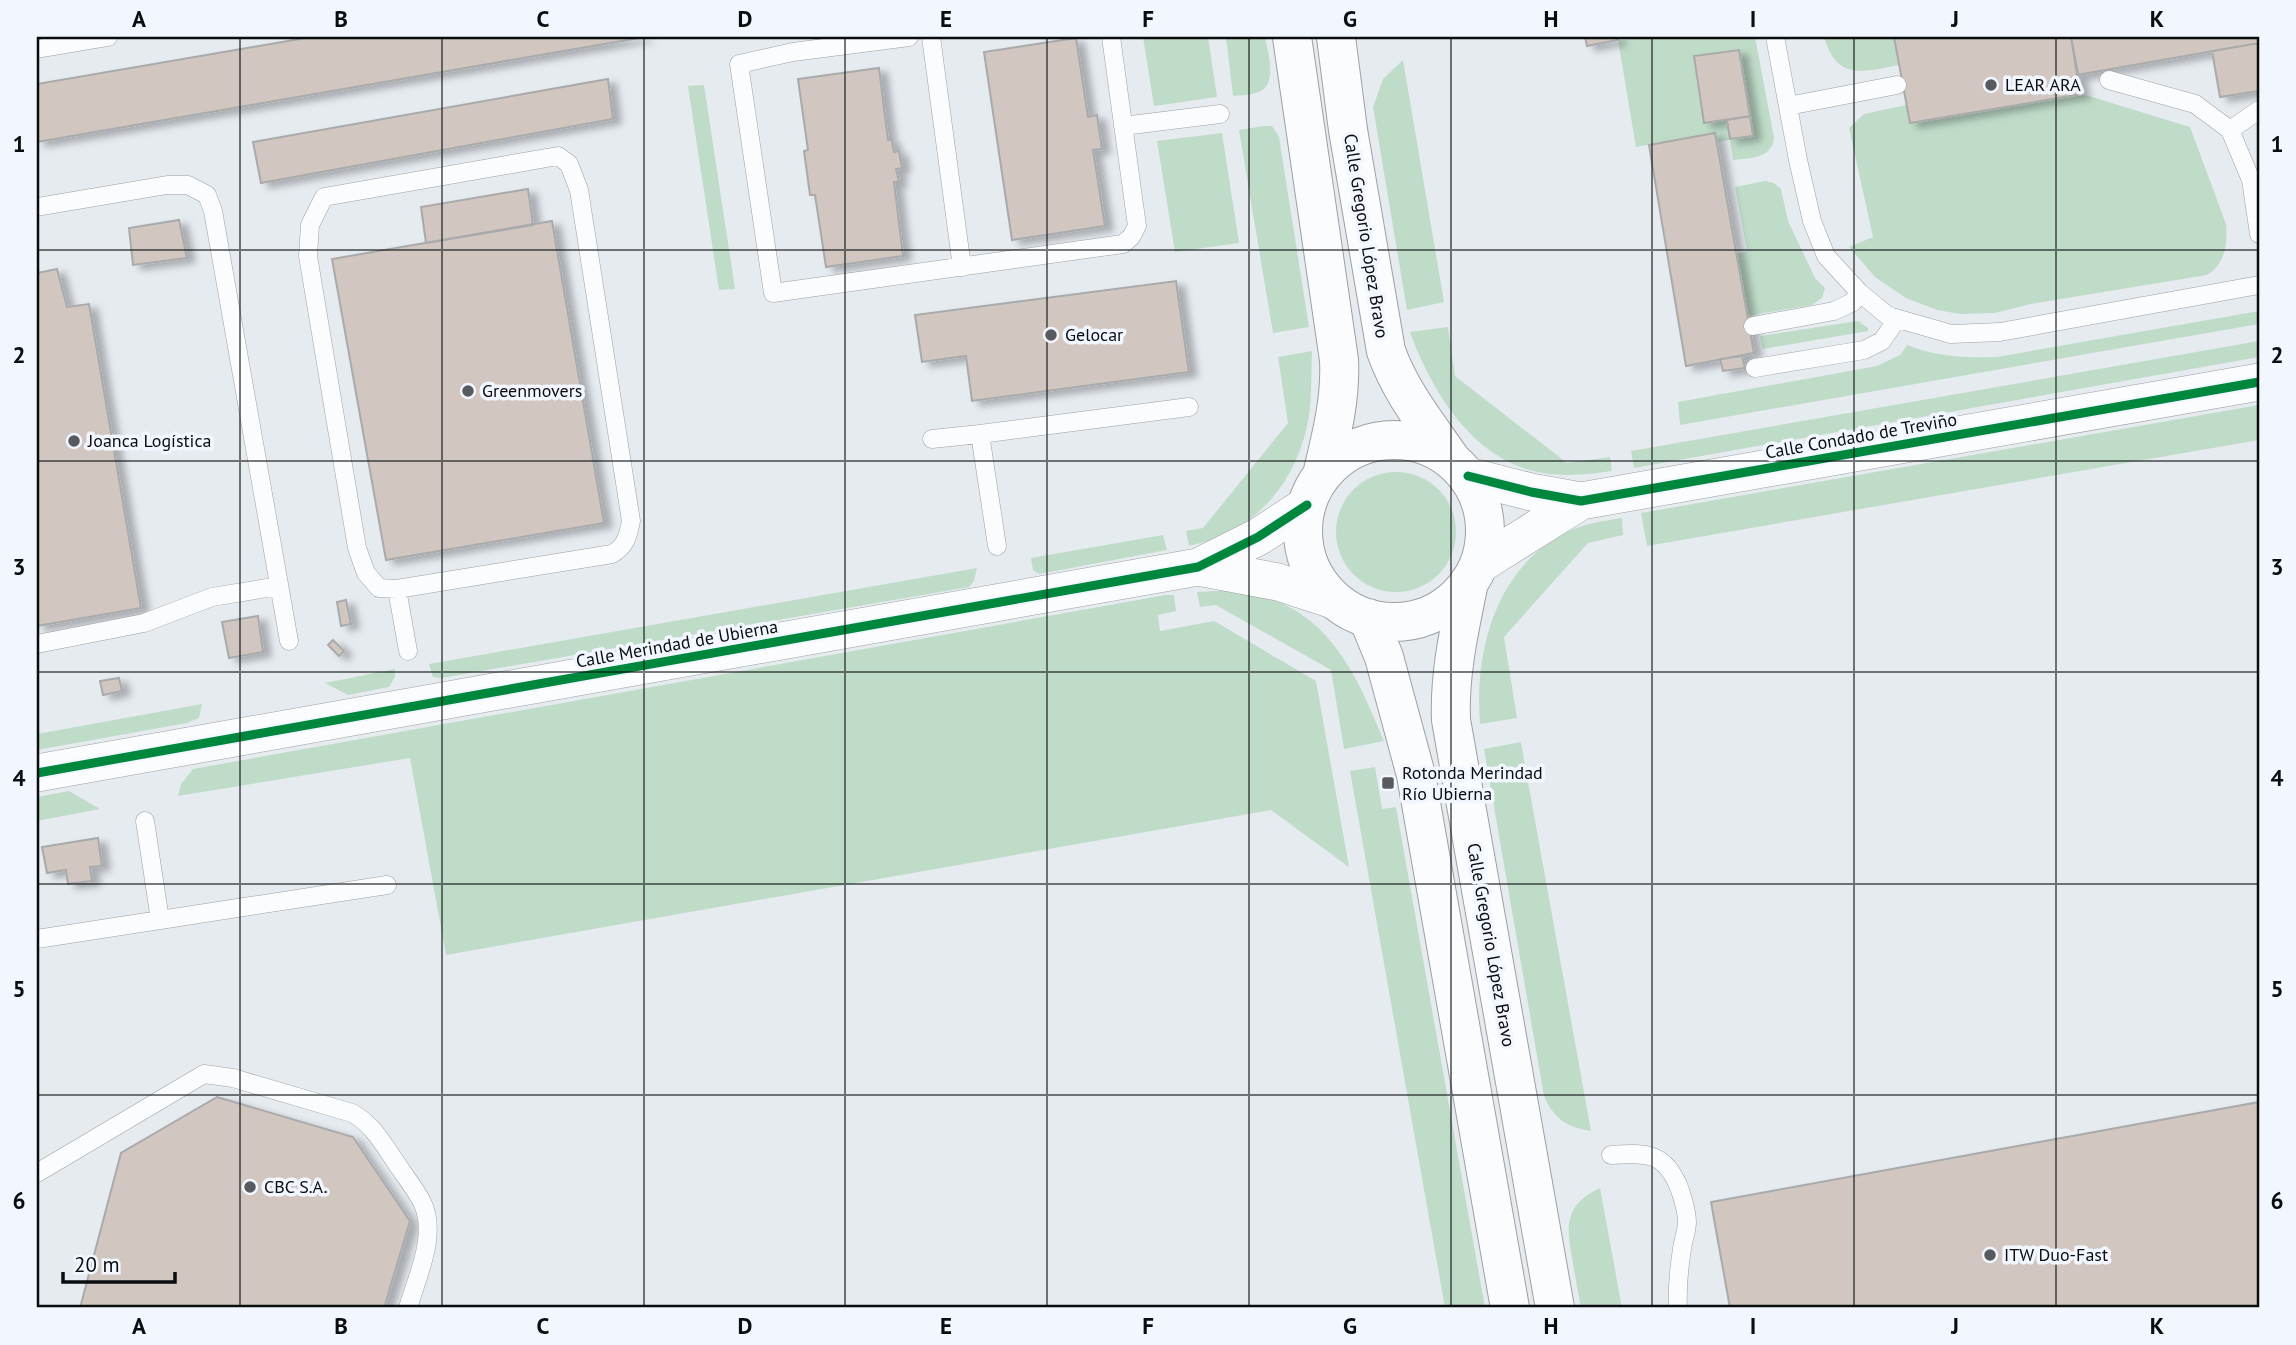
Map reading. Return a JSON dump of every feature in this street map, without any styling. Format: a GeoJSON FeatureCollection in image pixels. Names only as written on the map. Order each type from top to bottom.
{"type":"FeatureCollection","features":[{"type":"Feature","properties":{"kind":"main road"},"geometry":{"type":"LineString","coordinates":[[1292,37],[1340,380],[1335,415],[1315,490],[1304,534],[1308,559],[1323,589],[1352,609],[1387,622],[1423,617],[1439,610],[1456,598],[1474,573],[1485,540],[1485,519],[1480,502],[1460,468],[1436,449],[1418,442],[1381,440],[1350,451],[1335,461],[1315,490]]}},
{"type":"Feature","properties":{"kind":"main road","name":"Calle Gregorio López Bravo"},"geometry":{"type":"LineString","coordinates":[[1336,37],[1348,130],[1385,351],[1395,378],[1406,396],[1460,468]]}},
{"type":"Feature","properties":{"kind":"main road","name":"Calle Gregorio López Bravo"},"geometry":{"type":"LineString","coordinates":[[1474,573],[1454,661],[1450,695],[1451,720],[1555,1308]]}},
{"type":"Feature","properties":{"kind":"main road"},"geometry":{"type":"LineString","coordinates":[[1352,609],[1384,657],[1416,775],[1510,1308]]}},
{"type":"Feature","properties":{"kind":"street","name":"Calle Condado de Treviño"},"geometry":{"type":"LineString","coordinates":[[1460,468],[1531,492],[1581,500],[2259,382]]}},
{"type":"Feature","properties":{"kind":"street","name":"Calle Merindad de Ubierna"},"geometry":{"type":"LineString","coordinates":[[37,773],[1198,567],[1258,537],[1315,490]]}},
{"type":"Feature","properties":{"kind":"street","name":"Calle Condado de Treviño"},"geometry":{"type":"LineString","coordinates":[[1474,573],[1581,500]]}},
{"type":"Feature","properties":{"kind":"street","name":"Calle Merindad de Ubierna"},"geometry":{"type":"LineString","coordinates":[[1198,567],[1278,582],[1352,609]]}},
{"type":"Feature","properties":{"kind":"lane"},"geometry":{"type":"LineString","coordinates":[[37,49],[108,37]]}},
{"type":"Feature","properties":{"kind":"lane"},"geometry":{"type":"LineString","coordinates":[[909,37],[793,52],[739,64],[773,293],[1123,244],[1137,226],[1111,37]]}},
{"type":"Feature","properties":{"kind":"lane"},"geometry":{"type":"LineString","coordinates":[[931,37],[962,267]]}},
{"type":"Feature","properties":{"kind":"lane"},"geometry":{"type":"LineString","coordinates":[[1774,37],[1812,221],[1826,256],[1859,292],[1888,316],[1951,334],[2000,332],[2259,285]]}},
{"type":"Feature","properties":{"kind":"lane"},"geometry":{"type":"LineString","coordinates":[[2109,80],[2195,104],[2231,130],[2250,180],[2259,234]]}},
{"type":"Feature","properties":{"kind":"lane"},"geometry":{"type":"LineString","coordinates":[[1788,106],[1898,85]]}},
{"type":"Feature","properties":{"kind":"lane"},"geometry":{"type":"LineString","coordinates":[[2231,130],[2259,110]]}},
{"type":"Feature","properties":{"kind":"lane"},"geometry":{"type":"LineString","coordinates":[[1123,126],[1220,114]]}},
{"type":"Feature","properties":{"kind":"lane"},"geometry":{"type":"LineString","coordinates":[[558,156],[569,164],[579,190],[631,521],[628,536],[623,547],[612,554],[397,589],[379,588],[366,573],[357,548],[308,256],[310,225],[324,197],[558,156]]}},
{"type":"Feature","properties":{"kind":"lane"},"geometry":{"type":"LineString","coordinates":[[37,208],[167,185],[188,185],[207,195],[213,211],[289,641]]}},
{"type":"Feature","properties":{"kind":"lane"},"geometry":{"type":"LineString","coordinates":[[1753,326],[1834,311],[1853,302],[1859,292]]}},
{"type":"Feature","properties":{"kind":"lane"},"geometry":{"type":"LineString","coordinates":[[1755,368],[1864,350],[1882,341],[1897,319]]}},
{"type":"Feature","properties":{"kind":"lane"},"geometry":{"type":"LineString","coordinates":[[932,439],[1189,407]]}},
{"type":"Feature","properties":{"kind":"lane"},"geometry":{"type":"LineString","coordinates":[[979,434],[997,546]]}},
{"type":"Feature","properties":{"kind":"lane"},"geometry":{"type":"LineString","coordinates":[[37,643],[144,623],[212,597],[279,586]]}},
{"type":"Feature","properties":{"kind":"lane"},"geometry":{"type":"LineString","coordinates":[[397,589],[408,651]]}},
{"type":"Feature","properties":{"kind":"lane"},"geometry":{"type":"LineString","coordinates":[[145,821],[160,920]]}},
{"type":"Feature","properties":{"kind":"lane"},"geometry":{"type":"LineString","coordinates":[[37,939],[387,885]]}},
{"type":"Feature","properties":{"kind":"lane"},"geometry":{"type":"LineString","coordinates":[[37,1173],[204,1074],[233,1078],[352,1113],[366,1121],[377,1135],[422,1202],[427,1217],[427,1243],[408,1308]]}},
{"type":"Feature","properties":{"kind":"lane"},"geometry":{"type":"LineString","coordinates":[[1611,1155],[1647,1154],[1663,1161],[1674,1174],[1683,1198],[1687,1221],[1677,1291],[1678,1308]]}},
{"type":"Feature","properties":{"kind":"green space"},"geometry":{"type":"Polygon","coordinates":[[[1143,37],[1208,37],[1217,97],[1154,106],[1143,37]]]}},
{"type":"Feature","properties":{"kind":"green space"},"geometry":{"type":"Polygon","coordinates":[[[1226,37],[1265,37],[1270,60],[1270,77],[1263,90],[1233,96],[1226,37]]]}},
{"type":"Feature","properties":{"kind":"green space"},"geometry":{"type":"Polygon","coordinates":[[[1629,37],[1755,37],[1774,138],[1769,150],[1752,158],[1733,160],[1730,140],[1716,142],[1715,133],[1636,147],[1618,40],[1629,37]]]}},
{"type":"Feature","properties":{"kind":"green space"},"geometry":{"type":"Polygon","coordinates":[[[1824,37],[1894,37],[1899,65],[1873,70],[1852,70],[1836,61],[1824,37]]]}},
{"type":"Feature","properties":{"kind":"green space"},"geometry":{"type":"Polygon","coordinates":[[[1403,60],[1444,302],[1407,310],[1373,107],[1383,79],[1403,60]]]}},
{"type":"Feature","properties":{"kind":"green space"},"geometry":{"type":"Polygon","coordinates":[[[704,85],[735,289],[719,290],[688,86],[704,85]]]}},
{"type":"Feature","properties":{"kind":"green space"},"geometry":{"type":"Polygon","coordinates":[[[2082,94],[2190,127],[2226,224],[2224,253],[2218,265],[2207,275],[2031,304],[1995,313],[1960,314],[1937,310],[1906,298],[1875,277],[1849,247],[1873,237],[1849,128],[1864,114],[1906,105],[1910,123],[2082,94]]]}},
{"type":"Feature","properties":{"kind":"green space"},"geometry":{"type":"Polygon","coordinates":[[[1272,126],[1279,137],[1309,327],[1273,333],[1239,130],[1272,126]]]}},
{"type":"Feature","properties":{"kind":"green space"},"geometry":{"type":"Polygon","coordinates":[[[1222,133],[1239,243],[1175,252],[1157,141],[1222,133]]]}},
{"type":"Feature","properties":{"kind":"green space"},"geometry":{"type":"Polygon","coordinates":[[[1765,181],[1774,183],[1781,189],[1788,221],[1815,278],[1825,288],[1822,298],[1812,305],[1748,316],[1736,254],[1747,251],[1735,187],[1765,181]]]}},
{"type":"Feature","properties":{"kind":"green space"},"geometry":{"type":"Polygon","coordinates":[[[2259,311],[2259,324],[1680,425],[1678,402],[1877,366],[1900,355],[1907,345],[1951,356],[1997,357],[2259,311]]]}},
{"type":"Feature","properties":{"kind":"green space"},"geometry":{"type":"Polygon","coordinates":[[[1858,321],[1868,328],[1868,331],[1763,349],[1760,336],[1858,321]]]}},
{"type":"Feature","properties":{"kind":"green space"},"geometry":{"type":"Polygon","coordinates":[[[1448,327],[1455,376],[1567,463],[1610,457],[1612,471],[1547,474],[1505,460],[1486,447],[1453,414],[1440,395],[1410,332],[1448,327]]]}},
{"type":"Feature","properties":{"kind":"green space"},"geometry":{"type":"Polygon","coordinates":[[[2259,341],[2259,357],[1634,468],[1631,451],[2259,341]]]}},
{"type":"Feature","properties":{"kind":"green space"},"geometry":{"type":"Polygon","coordinates":[[[1312,351],[1309,416],[1295,462],[1284,482],[1254,516],[1213,539],[1189,546],[1186,531],[1203,528],[1288,423],[1278,357],[1312,351]]]}},
{"type":"Feature","properties":{"kind":"green space"},"geometry":{"type":"Polygon","coordinates":[[[2259,405],[2259,440],[1647,546],[1641,513],[2259,405]]]}},
{"type":"Feature","properties":{"kind":"green space"},"geometry":{"type":"Polygon","coordinates":[[[1396,472],[1419,477],[1438,490],[1451,509],[1456,532],[1451,555],[1438,574],[1419,587],[1396,592],[1373,587],[1354,574],[1341,555],[1336,532],[1341,509],[1354,490],[1373,477],[1396,472]]]}},
{"type":"Feature","properties":{"kind":"green space"},"geometry":{"type":"Polygon","coordinates":[[[1622,518],[1623,535],[1588,543],[1504,637],[1517,718],[1480,724],[1481,668],[1486,640],[1507,588],[1523,566],[1544,546],[1569,531],[1588,524],[1622,518]]]}},
{"type":"Feature","properties":{"kind":"green space"},"geometry":{"type":"Polygon","coordinates":[[[1163,535],[1167,550],[1039,574],[1033,570],[1031,558],[1163,535]]]}},
{"type":"Feature","properties":{"kind":"green space"},"geometry":{"type":"Polygon","coordinates":[[[977,568],[974,581],[969,587],[441,678],[433,677],[429,664],[977,568]]]}},
{"type":"Feature","properties":{"kind":"green space"},"geometry":{"type":"Polygon","coordinates":[[[1233,590],[1264,597],[1291,608],[1313,623],[1347,663],[1384,741],[1344,749],[1331,670],[1216,605],[1200,607],[1197,592],[1233,590]]]}},
{"type":"Feature","properties":{"kind":"green space"},"geometry":{"type":"Polygon","coordinates":[[[1174,595],[1176,611],[1158,615],[1160,631],[1214,621],[1316,681],[1349,867],[1271,810],[446,955],[410,758],[178,796],[181,784],[193,769],[1174,595]]]}},
{"type":"Feature","properties":{"kind":"green space"},"geometry":{"type":"Polygon","coordinates":[[[395,669],[395,677],[389,687],[348,695],[325,683],[395,669]]]}},
{"type":"Feature","properties":{"kind":"green space"},"geometry":{"type":"Polygon","coordinates":[[[202,704],[199,718],[187,723],[37,750],[37,734],[202,704]]]}},
{"type":"Feature","properties":{"kind":"green space"},"geometry":{"type":"Polygon","coordinates":[[[1521,742],[1591,1131],[1562,1121],[1544,1096],[1484,749],[1521,742]]]}},
{"type":"Feature","properties":{"kind":"green space"},"geometry":{"type":"Polygon","coordinates":[[[1375,767],[1382,809],[1396,807],[1485,1308],[1445,1308],[1350,771],[1375,767]]]}},
{"type":"Feature","properties":{"kind":"green space"},"geometry":{"type":"Polygon","coordinates":[[[69,791],[100,809],[37,821],[37,797],[69,791]]]}},
{"type":"Feature","properties":{"kind":"green space"},"geometry":{"type":"Polygon","coordinates":[[[1600,1188],[1622,1308],[1581,1308],[1569,1225],[1574,1209],[1580,1201],[1600,1188]]]}},
{"type":"Feature","properties":{"kind":"building"},"geometry":{"type":"Polygon","coordinates":[[[311,37],[645,37],[37,142],[37,84],[311,37]]]}},
{"type":"Feature","properties":{"kind":"building"},"geometry":{"type":"Polygon","coordinates":[[[1585,37],[1618,37],[1618,40],[1587,46],[1585,37]]]}},
{"type":"Feature","properties":{"kind":"building","name":"LEAR ARA"},"geometry":{"type":"Polygon","coordinates":[[[1894,37],[2071,37],[2082,94],[1910,123],[1894,37]]]}},
{"type":"Feature","properties":{"kind":"building"},"geometry":{"type":"Polygon","coordinates":[[[2071,37],[2259,37],[2259,43],[2077,75],[2071,37]]]}},
{"type":"Feature","properties":{"kind":"building"},"geometry":{"type":"Polygon","coordinates":[[[1076,38],[1088,117],[1097,115],[1102,149],[1093,150],[1105,226],[1012,240],[984,52],[1076,38]]]}},
{"type":"Feature","properties":{"kind":"building"},"geometry":{"type":"Polygon","coordinates":[[[2259,43],[2259,91],[2220,97],[2212,51],[2259,43]]]}},
{"type":"Feature","properties":{"kind":"building"},"geometry":{"type":"Polygon","coordinates":[[[1739,50],[1750,116],[1704,123],[1694,56],[1739,50]]]}},
{"type":"Feature","properties":{"kind":"building"},"geometry":{"type":"Polygon","coordinates":[[[879,68],[888,140],[892,140],[894,152],[899,151],[902,168],[896,169],[899,182],[894,182],[903,256],[826,267],[815,195],[810,195],[804,151],[808,150],[798,79],[879,68]]]}},
{"type":"Feature","properties":{"kind":"building"},"geometry":{"type":"Polygon","coordinates":[[[608,79],[613,119],[261,183],[253,142],[608,79]]]}},
{"type":"Feature","properties":{"kind":"building"},"geometry":{"type":"Polygon","coordinates":[[[1750,116],[1753,136],[1730,139],[1727,120],[1750,116]]]}},
{"type":"Feature","properties":{"kind":"building"},"geometry":{"type":"Polygon","coordinates":[[[1715,133],[1754,353],[1686,366],[1649,145],[1715,133]]]}},
{"type":"Feature","properties":{"kind":"building"},"geometry":{"type":"Polygon","coordinates":[[[528,189],[533,225],[426,243],[421,207],[528,189]]]}},
{"type":"Feature","properties":{"kind":"building"},"geometry":{"type":"Polygon","coordinates":[[[179,220],[187,258],[133,265],[129,228],[179,220]]]}},
{"type":"Feature","properties":{"kind":"building","name":"Greenmovers"},"geometry":{"type":"Polygon","coordinates":[[[552,221],[604,523],[386,560],[332,259],[552,221]]]}},
{"type":"Feature","properties":{"kind":"building","name":"Joanca Logística"},"geometry":{"type":"Polygon","coordinates":[[[57,269],[67,307],[89,304],[141,608],[37,626],[37,273],[57,269]]]}},
{"type":"Feature","properties":{"kind":"building","name":"Gelocar"},"geometry":{"type":"Polygon","coordinates":[[[1176,281],[1189,372],[972,401],[966,356],[922,362],[915,315],[1176,281]]]}},
{"type":"Feature","properties":{"kind":"building"},"geometry":{"type":"Polygon","coordinates":[[[1742,356],[1745,368],[1723,371],[1720,359],[1742,356]]]}},
{"type":"Feature","properties":{"kind":"building"},"geometry":{"type":"Polygon","coordinates":[[[346,600],[351,624],[341,626],[337,602],[346,600]]]}},
{"type":"Feature","properties":{"kind":"building"},"geometry":{"type":"Polygon","coordinates":[[[258,616],[263,652],[229,658],[222,622],[258,616]]]}},
{"type":"Feature","properties":{"kind":"building"},"geometry":{"type":"Polygon","coordinates":[[[333,640],[344,651],[339,656],[328,645],[333,640]]]}},
{"type":"Feature","properties":{"kind":"building"},"geometry":{"type":"Polygon","coordinates":[[[119,678],[122,691],[103,695],[100,681],[119,678]]]}},
{"type":"Feature","properties":{"kind":"building"},"geometry":{"type":"Polygon","coordinates":[[[98,838],[102,866],[90,867],[92,881],[68,884],[66,870],[47,873],[42,847],[98,838]]]}},
{"type":"Feature","properties":{"kind":"building","name":"CBC S.A."},"geometry":{"type":"Polygon","coordinates":[[[217,1097],[353,1137],[410,1221],[384,1308],[80,1308],[121,1153],[217,1097]]]}},
{"type":"Feature","properties":{"kind":"building","name":"ITW Duo-Fast"},"geometry":{"type":"Polygon","coordinates":[[[2259,1102],[2259,1308],[1730,1308],[1711,1202],[2259,1102]]]}},
{"type":"Feature","properties":{"kind":"cycle path"},"geometry":{"type":"LineString","coordinates":[[1468,476],[1581,501],[2259,382]]}},
{"type":"Feature","properties":{"kind":"cycle path"},"geometry":{"type":"LineString","coordinates":[[37,773],[1198,567],[1258,537],[1307,505]]}},
{"type":"Feature","properties":{"kind":"place","name":"LEAR ARA"},"geometry":{"type":"Point","coordinates":[1991,85]}},
{"type":"Feature","properties":{"kind":"place","name":"Gelocar"},"geometry":{"type":"Point","coordinates":[1051,335]}},
{"type":"Feature","properties":{"kind":"place","name":"Greenmovers"},"geometry":{"type":"Point","coordinates":[468,391]}},
{"type":"Feature","properties":{"kind":"place","name":"Joanca Logística"},"geometry":{"type":"Point","coordinates":[74,441]}},
{"type":"Feature","properties":{"kind":"place","name":"Rotonda Merindad Río Ubierna"},"geometry":{"type":"Point","coordinates":[1388,783]}},
{"type":"Feature","properties":{"kind":"place","name":"CBC S.A."},"geometry":{"type":"Point","coordinates":[250,1187]}},
{"type":"Feature","properties":{"kind":"place","name":"ITW Duo-Fast"},"geometry":{"type":"Point","coordinates":[1990,1255]}}]}
